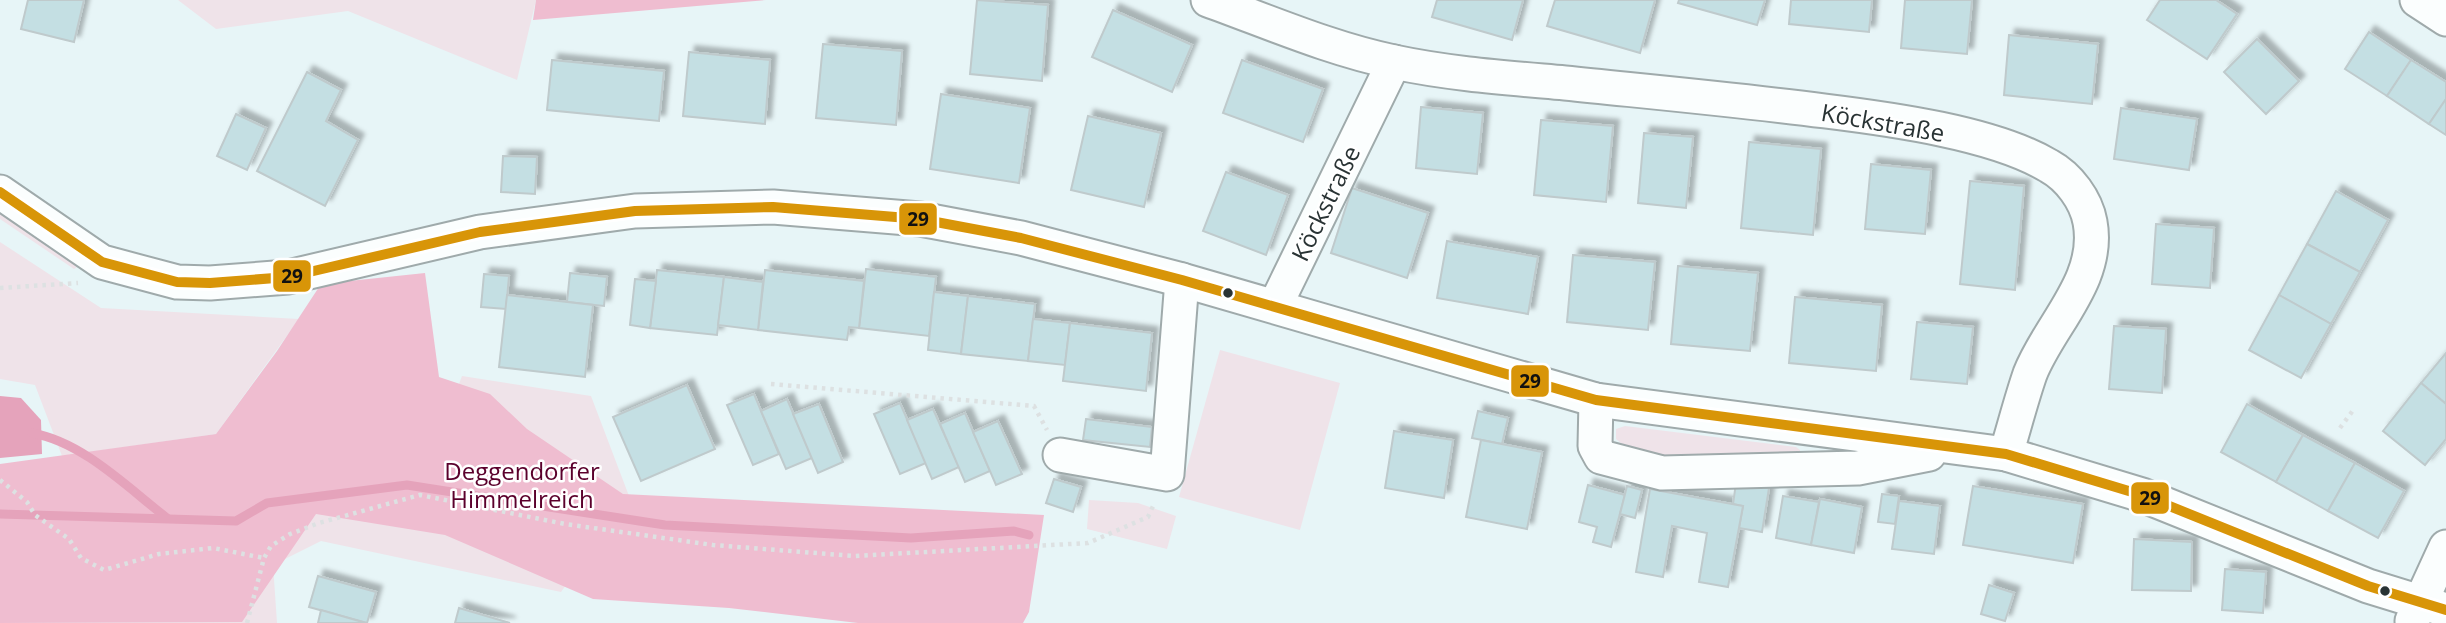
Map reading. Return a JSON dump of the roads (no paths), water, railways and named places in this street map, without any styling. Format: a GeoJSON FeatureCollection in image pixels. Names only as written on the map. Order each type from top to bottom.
{"type":"FeatureCollection","features":[{"type":"Feature","properties":{"kind":"street","name":"Köckstraße"},"geometry":{"type":"LineString","coordinates":[[1208,0],[1318,40],[1394,62],[1502,77],[1875,117],[1952,133],[1998,146],[2049,166],[2081,197],[2090,221],[2091,240],[2072,301],[2031,372],[2006,454]]}},
{"type":"Feature","properties":{"kind":"street"},"geometry":{"type":"LineString","coordinates":[[2417,0],[2446,19]]}},
{"type":"Feature","properties":{"kind":"street","name":"Köckstraße"},"geometry":{"type":"LineString","coordinates":[[1275,306],[1394,62]]}},
{"type":"Feature","properties":{"kind":"street"},"geometry":{"type":"LineString","coordinates":[[0,192],[102,262],[177,282],[210,283],[288,277],[480,232],[635,211],[773,207],[920,219],[1021,238],[1182,280],[1596,400],[2006,454],[2142,495],[2426,612],[2446,547]]}},
{"type":"Feature","properties":{"kind":"street"},"geometry":{"type":"LineString","coordinates":[[1060,455],[1167,474],[1182,280]]}},
{"type":"Feature","properties":{"kind":"street"},"geometry":{"type":"LineString","coordinates":[[1596,400],[1595,446],[1601,457],[1662,473],[1858,468],[1956,448]]}},
{"type":"Feature","properties":{"kind":"waterway"},"geometry":{"type":"LineString","coordinates":[[32,433],[51,438],[87,456],[167,518]]}},
{"type":"Feature","properties":{"kind":"waterway"},"geometry":{"type":"LineString","coordinates":[[0,514],[236,521],[267,503],[407,485],[665,525],[911,538],[1014,531],[1029,535]]}},
{"type":"Feature","properties":{"kind":"park label","name":"Deggendorfer Himmelreich"},"geometry":{"type":"Point","coordinates":[522,484]}}]}
